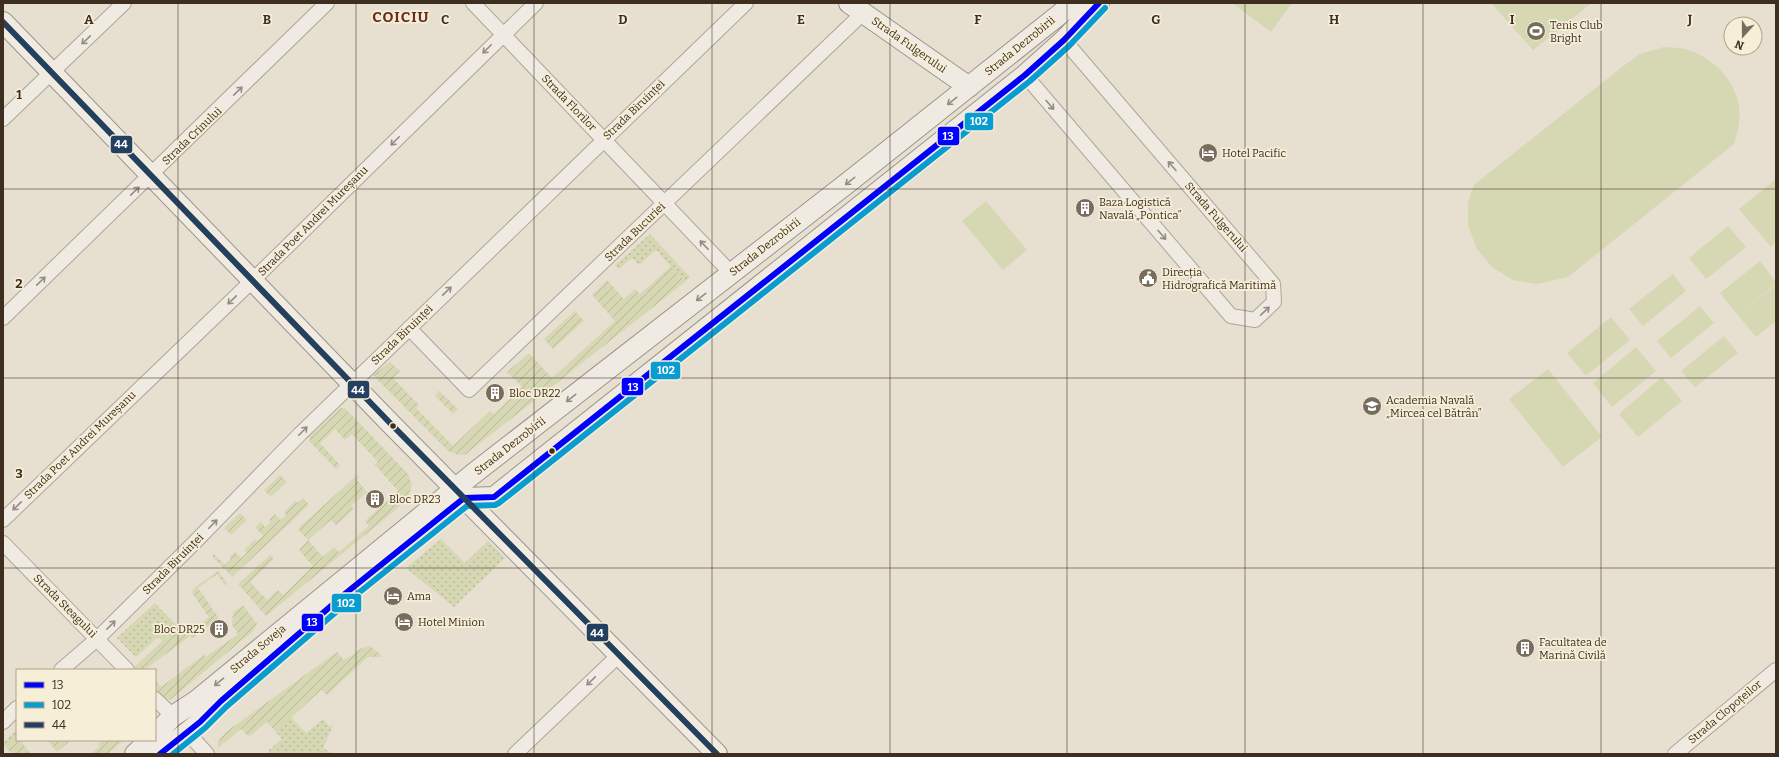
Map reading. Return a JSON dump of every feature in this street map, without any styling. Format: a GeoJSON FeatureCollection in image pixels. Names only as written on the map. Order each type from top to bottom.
{"type":"FeatureCollection","features":[{"type":"Feature","properties":{"kind":"main road","name":"Strada Dezrobirii"},"geometry":{"type":"LineString","coordinates":[[460,493],[494,497],[1025,75],[1064,40],[1099,3]]}},
{"type":"Feature","properties":{"kind":"main road","name":"Strada Dezrobirii"},"geometry":{"type":"LineString","coordinates":[[460,493],[731,273],[969,87],[1070,4]]}},
{"type":"Feature","properties":{"kind":"main road","name":"Strada Fulgerului"},"geometry":{"type":"LineString","coordinates":[[856,8],[969,87]]}},
{"type":"Feature","properties":{"kind":"main road"},"geometry":{"type":"LineString","coordinates":[[3,22],[352,383],[717,754]]}},
{"type":"Feature","properties":{"kind":"main road","name":"Strada Soveja"},"geometry":{"type":"LineString","coordinates":[[156,734],[173,716],[196,701],[392,539],[460,493]]}},
{"type":"Feature","properties":{"kind":"main road","name":"Strada Soveja"},"geometry":{"type":"LineString","coordinates":[[160,754],[200,722],[222,701],[460,493]]}},
{"type":"Feature","properties":{"kind":"main road"},"geometry":{"type":"LineString","coordinates":[[135,754],[149,741]]}},
{"type":"Feature","properties":{"kind":"street"},"geometry":{"type":"LineString","coordinates":[[3,120],[124,3]]}},
{"type":"Feature","properties":{"kind":"street","name":"Strada Crinului"},"geometry":{"type":"LineString","coordinates":[[3,318],[327,3]]}},
{"type":"Feature","properties":{"kind":"street","name":"Strada Florilor"},"geometry":{"type":"LineString","coordinates":[[473,3],[731,273]]}},
{"type":"Feature","properties":{"kind":"street","name":"Strada Poet Andrei Mureșanu"},"geometry":{"type":"LineString","coordinates":[[3,520],[253,280],[536,3]]}},
{"type":"Feature","properties":{"kind":"street","name":"Strada Biruinței"},"geometry":{"type":"LineString","coordinates":[[62,669],[97,639],[352,383],[746,3]]}},
{"type":"Feature","properties":{"kind":"street","name":"Strada Bucuriei"},"geometry":{"type":"LineString","coordinates":[[409,328],[469,390],[665,203],[856,8]]}},
{"type":"Feature","properties":{"kind":"street","name":"Strada Fulgerului"},"geometry":{"type":"LineString","coordinates":[[1025,75],[1231,316],[1255,320],[1274,302],[1274,284],[1064,40]]}},
{"type":"Feature","properties":{"kind":"street","name":"Strada Steagului"},"geometry":{"type":"LineString","coordinates":[[3,543],[126,669]]}},
{"type":"Feature","properties":{"kind":"street"},"geometry":{"type":"LineString","coordinates":[[515,754],[619,655]]}},
{"type":"Feature","properties":{"kind":"street","name":"Strada Clopoțeilor"},"geometry":{"type":"LineString","coordinates":[[1675,754],[1776,670]]}},
{"type":"Feature","properties":{"kind":"street"},"geometry":{"type":"LineString","coordinates":[[156,700],[173,716]]}},
{"type":"Feature","properties":{"kind":"street"},"geometry":{"type":"LineString","coordinates":[[3,722],[16,709]]}},
{"type":"Feature","properties":{"kind":"street"},"geometry":{"type":"LineString","coordinates":[[187,732],[207,754]]}},
{"type":"Feature","properties":{"kind":"green space"},"geometry":{"type":"Polygon","coordinates":[[[1232,3],[1292,3],[1271,32],[1232,3]]]}},
{"type":"Feature","properties":{"kind":"green space","name":"Tenis Club Bright"},"geometry":{"type":"Polygon","coordinates":[[[1491,3],[1592,3],[1533,50],[1491,3]]]}},
{"type":"Feature","properties":{"kind":"green space"},"geometry":{"type":"Polygon","coordinates":[[[1664,47],[1682,48],[1699,54],[1719,68],[1727,78],[1737,99],[1739,111],[1739,126],[1734,144],[1568,277],[1537,284],[1513,280],[1492,267],[1477,249],[1468,226],[1468,202],[1474,185],[1622,67],[1640,54],[1664,47]]]}},
{"type":"Feature","properties":{"kind":"green space"},"geometry":{"type":"Polygon","coordinates":[[[1776,179],[1776,242],[1771,247],[1739,209],[1776,179]]]}},
{"type":"Feature","properties":{"kind":"green space"},"geometry":{"type":"Polygon","coordinates":[[[986,201],[1027,250],[1003,270],[962,221],[986,201]]]}},
{"type":"Feature","properties":{"kind":"green space"},"geometry":{"type":"Polygon","coordinates":[[[1728,226],[1746,247],[1706,279],[1689,258],[1728,226]]]}},
{"type":"Feature","properties":{"kind":"green space"},"geometry":{"type":"Polygon","coordinates":[[[650,234],[690,277],[685,282],[656,250],[639,265],[632,258],[619,269],[615,265],[650,234]]]}},
{"type":"Feature","properties":{"kind":"green space"},"geometry":{"type":"Polygon","coordinates":[[[1760,261],[1776,284],[1738,315],[1720,293],[1760,261]]]}},
{"type":"Feature","properties":{"kind":"green space"},"geometry":{"type":"Polygon","coordinates":[[[671,266],[685,282],[465,455],[458,455],[448,451],[373,375],[390,362],[400,371],[393,378],[419,405],[416,408],[453,446],[490,411],[494,414],[522,387],[507,372],[529,353],[552,378],[615,321],[592,295],[607,280],[624,299],[635,289],[640,294],[671,266]]]}},
{"type":"Feature","properties":{"kind":"green space"},"geometry":{"type":"Polygon","coordinates":[[[1673,274],[1686,291],[1643,326],[1629,309],[1673,274]]]}},
{"type":"Feature","properties":{"kind":"green space"},"geometry":{"type":"Polygon","coordinates":[[[1776,285],[1776,321],[1756,337],[1738,315],[1776,285]]]}},
{"type":"Feature","properties":{"kind":"green space"},"geometry":{"type":"Polygon","coordinates":[[[1700,306],[1714,323],[1671,358],[1657,341],[1700,306]]]}},
{"type":"Feature","properties":{"kind":"green space"},"geometry":{"type":"Polygon","coordinates":[[[575,311],[584,321],[553,349],[544,339],[575,311]]]}},
{"type":"Feature","properties":{"kind":"green space"},"geometry":{"type":"Polygon","coordinates":[[[1611,317],[1630,340],[1586,376],[1567,353],[1611,317]]]}},
{"type":"Feature","properties":{"kind":"green space"},"geometry":{"type":"Polygon","coordinates":[[[1724,336],[1738,353],[1695,387],[1681,371],[1724,336]]]}},
{"type":"Feature","properties":{"kind":"green space"},"geometry":{"type":"Polygon","coordinates":[[[1636,347],[1656,371],[1612,407],[1593,383],[1636,347]]]}},
{"type":"Feature","properties":{"kind":"green space"},"geometry":{"type":"Polygon","coordinates":[[[1548,369],[1602,437],[1563,467],[1509,399],[1548,369]]]}},
{"type":"Feature","properties":{"kind":"green space"},"geometry":{"type":"Polygon","coordinates":[[[1662,377],[1682,401],[1638,437],[1619,414],[1662,377]]]}},
{"type":"Feature","properties":{"kind":"green space"},"geometry":{"type":"Polygon","coordinates":[[[439,391],[458,409],[453,414],[435,396],[439,391]]]}},
{"type":"Feature","properties":{"kind":"green space"},"geometry":{"type":"Polygon","coordinates":[[[341,408],[345,408],[408,474],[412,485],[409,494],[398,508],[266,616],[238,584],[270,555],[274,559],[250,582],[267,600],[278,590],[283,595],[313,566],[299,550],[308,540],[323,557],[334,547],[339,552],[369,526],[365,521],[398,491],[375,465],[378,462],[352,434],[345,440],[335,429],[320,443],[340,465],[336,469],[310,442],[309,437],[341,408]]]}},
{"type":"Feature","properties":{"kind":"green space"},"geometry":{"type":"Polygon","coordinates":[[[280,475],[287,482],[271,497],[264,490],[280,475]]]}},
{"type":"Feature","properties":{"kind":"green space"},"geometry":{"type":"Polygon","coordinates":[[[357,475],[359,477],[357,480],[367,492],[351,506],[354,509],[336,525],[331,520],[308,540],[298,529],[357,475]]]}},
{"type":"Feature","properties":{"kind":"green space"},"geometry":{"type":"Polygon","coordinates":[[[303,498],[309,505],[232,577],[212,556],[214,554],[225,565],[231,559],[229,557],[235,552],[241,558],[247,553],[244,550],[255,539],[257,541],[263,536],[255,527],[261,522],[265,527],[271,522],[269,520],[275,514],[281,520],[286,515],[284,512],[295,501],[297,503],[303,498]]]}},
{"type":"Feature","properties":{"kind":"green space"},"geometry":{"type":"Polygon","coordinates":[[[240,513],[247,520],[231,535],[224,528],[240,513]]]}},
{"type":"Feature","properties":{"kind":"green space"},"geometry":{"type":"Polygon","coordinates":[[[441,539],[465,563],[488,541],[505,558],[454,607],[406,568],[441,539]]]}},
{"type":"Feature","properties":{"kind":"green space"},"geometry":{"type":"Polygon","coordinates":[[[218,571],[227,583],[225,585],[217,574],[198,588],[219,618],[192,638],[190,636],[148,669],[135,669],[135,666],[178,627],[186,635],[209,617],[192,593],[194,588],[218,571]]]}},
{"type":"Feature","properties":{"kind":"green space"},"geometry":{"type":"Polygon","coordinates":[[[155,603],[178,627],[162,641],[158,637],[136,657],[117,638],[155,603]]]}},
{"type":"Feature","properties":{"kind":"green space"},"geometry":{"type":"Polygon","coordinates":[[[243,605],[257,624],[252,632],[170,700],[165,699],[156,690],[156,680],[161,687],[204,655],[206,657],[238,634],[232,625],[233,612],[243,605]]]}},
{"type":"Feature","properties":{"kind":"green space"},"geometry":{"type":"Polygon","coordinates":[[[370,646],[383,657],[368,657],[327,695],[321,690],[276,732],[267,722],[249,737],[241,729],[218,748],[220,738],[234,726],[337,652],[344,660],[362,648],[370,646]]]}},
{"type":"Feature","properties":{"kind":"green space"},"geometry":{"type":"Polygon","coordinates":[[[291,717],[306,733],[323,719],[330,727],[334,723],[323,748],[333,754],[270,754],[268,751],[282,739],[276,732],[291,717]]]}},
{"type":"Feature","properties":{"kind":"green space"},"geometry":{"type":"Polygon","coordinates":[[[16,731],[16,740],[6,748],[3,743],[16,731]]]}},
{"type":"Feature","properties":{"kind":"green space"},"geometry":{"type":"Polygon","coordinates":[[[16,740],[21,741],[31,754],[12,754],[6,748],[16,740]]]}},
{"type":"Feature","properties":{"kind":"green space"},"geometry":{"type":"Polygon","coordinates":[[[48,741],[70,741],[57,752],[48,741]]]}},
{"type":"Feature","properties":{"kind":"green space"},"geometry":{"type":"Polygon","coordinates":[[[102,741],[123,741],[107,754],[91,754],[100,746],[98,744],[102,741]]]}},
{"type":"Feature","properties":{"kind":"transit line","name":"13"},"geometry":{"type":"LineString","coordinates":[[160,754],[200,722],[221,701],[346,593],[464,498],[494,497],[1025,75],[1064,40],[1099,3]]}},
{"type":"Feature","properties":{"kind":"transit line","name":"102"},"geometry":{"type":"LineString","coordinates":[[173,754],[205,728],[226,707],[351,599],[467,506],[495,505],[499,503],[1030,81],[1069,46],[1105,8]]}},
{"type":"Feature","properties":{"kind":"transit line","name":"44"},"geometry":{"type":"LineString","coordinates":[[3,22],[391,424],[717,754]]}},
{"type":"Feature","properties":{"kind":"place","name":"Tenis Club Bright"},"geometry":{"type":"Point","coordinates":[1536,31]}},
{"type":"Feature","properties":{"kind":"place","name":"Hotel Pacific"},"geometry":{"type":"Point","coordinates":[1208,153]}},
{"type":"Feature","properties":{"kind":"place","name":"Baza Logistică Navală „Pontica”"},"geometry":{"type":"Point","coordinates":[1085,208]}},
{"type":"Feature","properties":{"kind":"place","name":"Direcția Hidrografică Maritimă"},"geometry":{"type":"Point","coordinates":[1148,278]}},
{"type":"Feature","properties":{"kind":"place","name":"Bloc DR22"},"geometry":{"type":"Point","coordinates":[495,393]}},
{"type":"Feature","properties":{"kind":"place","name":"Academia Navală „Mircea cel Bătrân”"},"geometry":{"type":"Point","coordinates":[1372,406]}},
{"type":"Feature","properties":{"kind":"place","name":"Bloc DR23"},"geometry":{"type":"Point","coordinates":[375,499]}},
{"type":"Feature","properties":{"kind":"place","name":"Ama"},"geometry":{"type":"Point","coordinates":[393,596]}},
{"type":"Feature","properties":{"kind":"place","name":"Hotel Minion"},"geometry":{"type":"Point","coordinates":[404,622]}},
{"type":"Feature","properties":{"kind":"place","name":"Bloc DR25"},"geometry":{"type":"Point","coordinates":[219,629]}},
{"type":"Feature","properties":{"kind":"place","name":"Facultatea de Marină Civilă"},"geometry":{"type":"Point","coordinates":[1525,648]}},
{"type":"Feature","properties":{"kind":"district","name":"COICIU"},"geometry":{"type":"Point","coordinates":[401,17]}}]}
